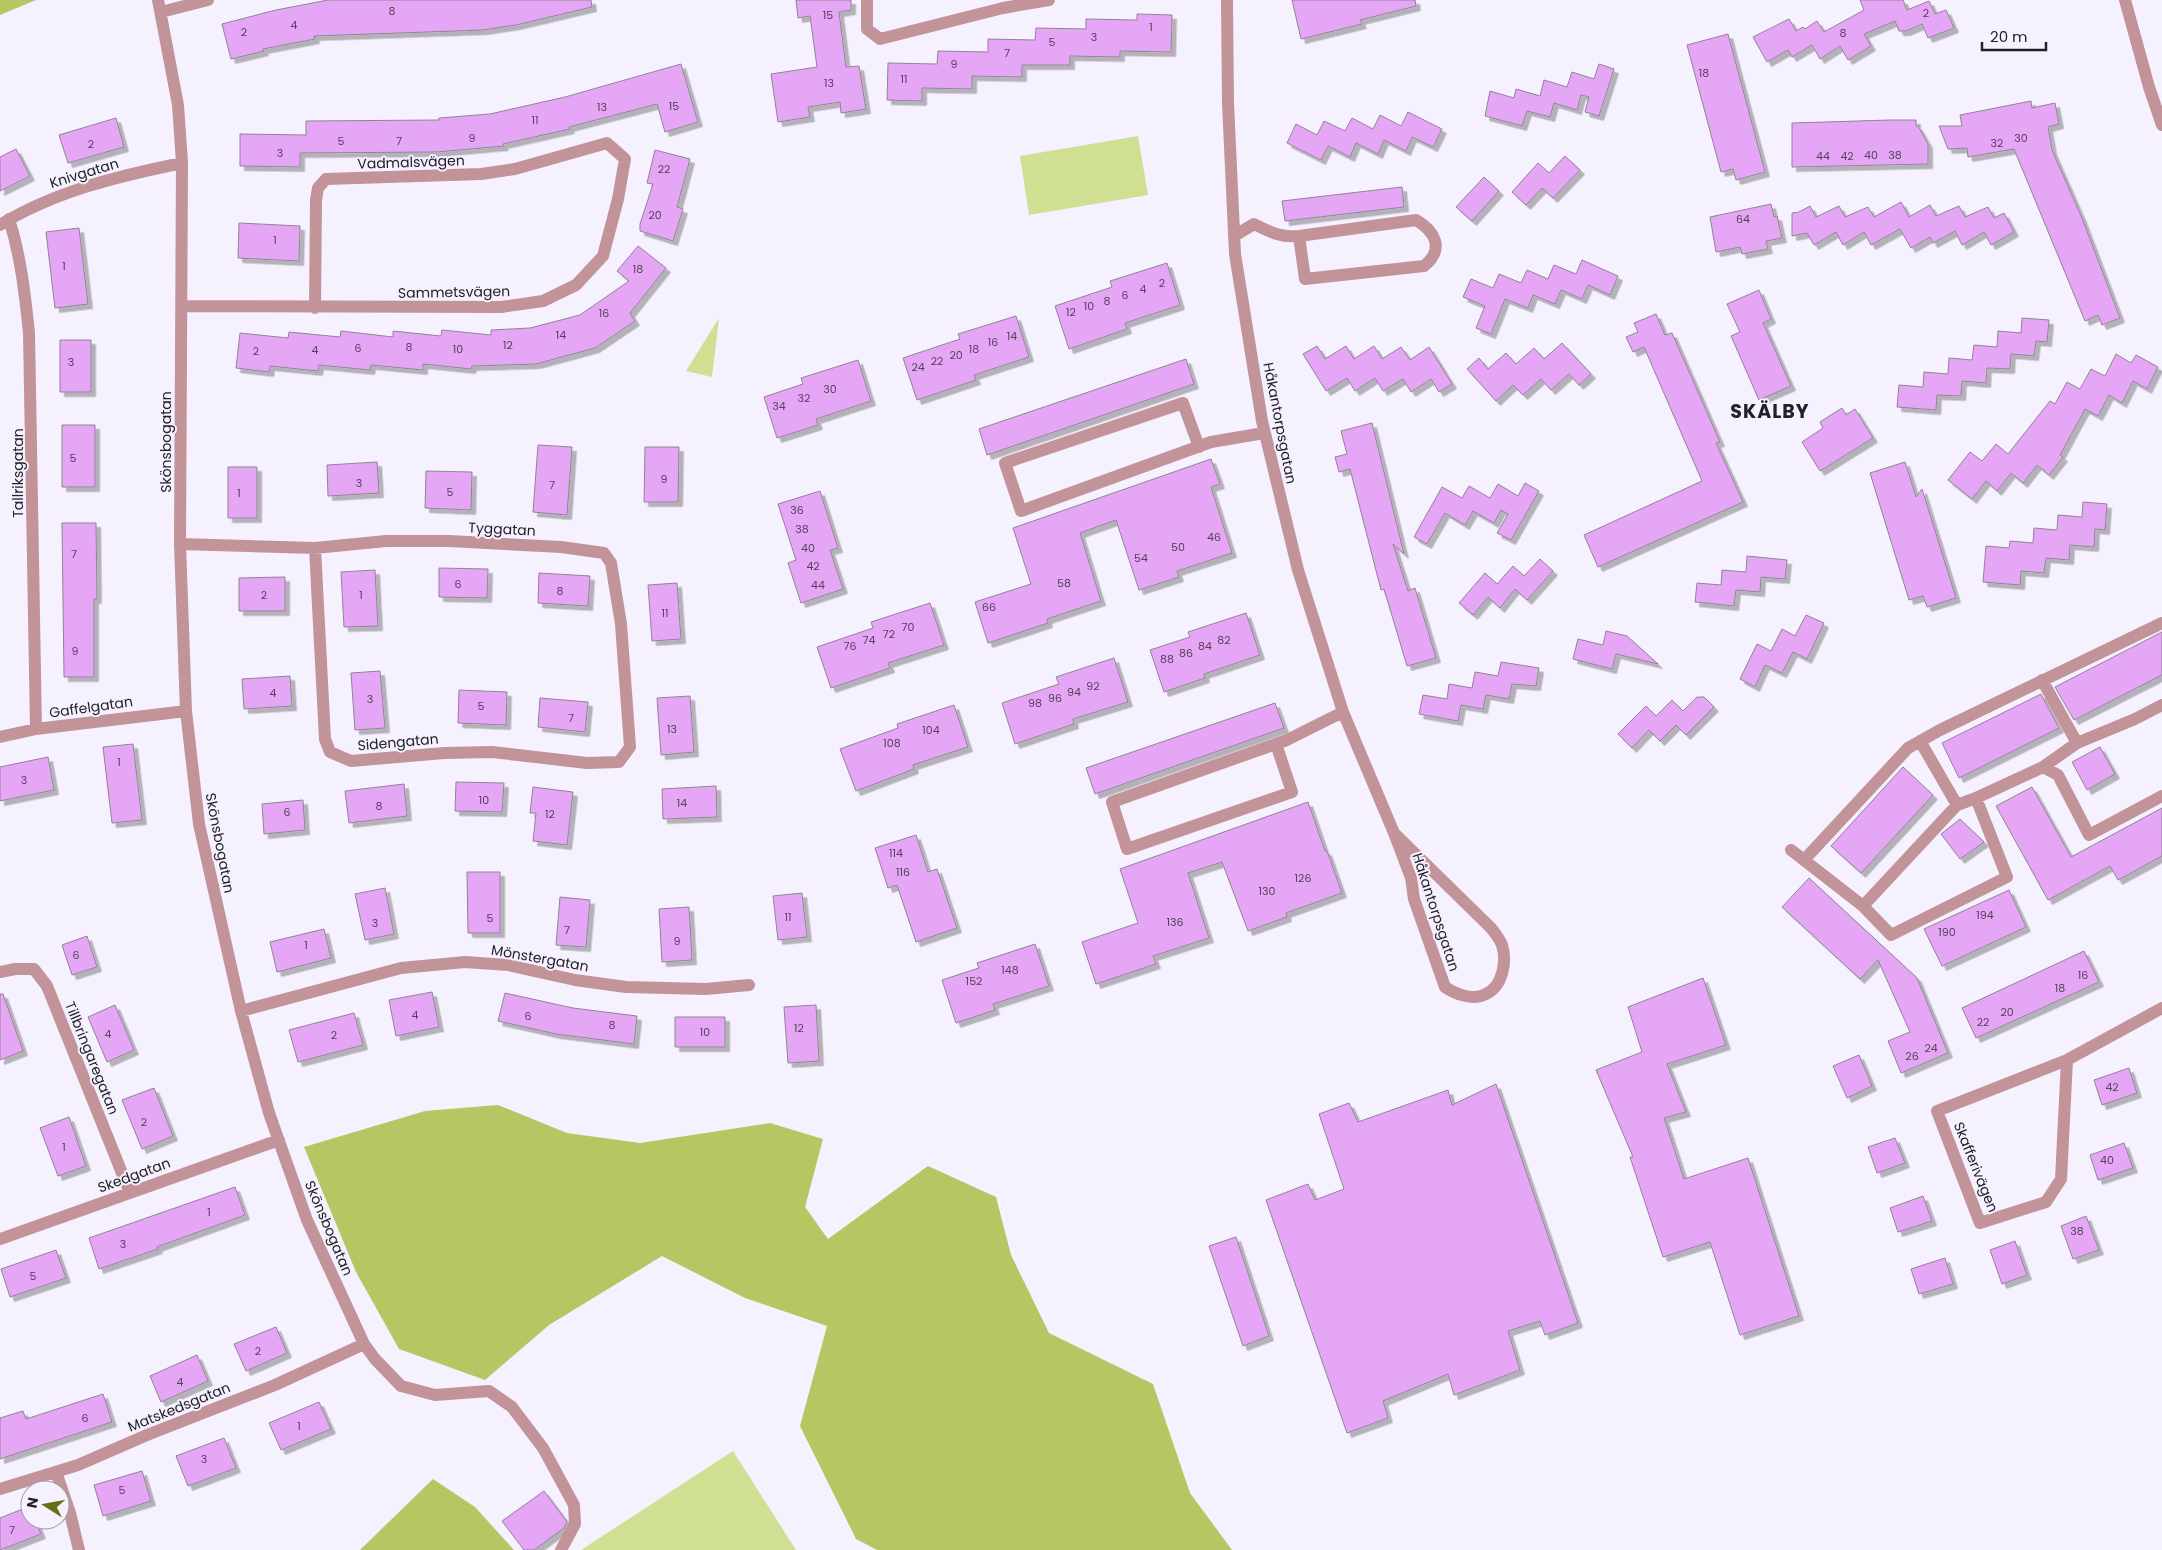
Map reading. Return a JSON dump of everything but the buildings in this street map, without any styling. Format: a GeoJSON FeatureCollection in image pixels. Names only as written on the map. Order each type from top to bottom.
{"type":"FeatureCollection","features":[{"type":"Feature","properties":{"kind":"street"},"geometry":{"type":"LineString","coordinates":[[160,6],[208,0]]}},
{"type":"Feature","properties":{"kind":"street"},"geometry":{"type":"LineString","coordinates":[[867,0],[867,29],[880,39],[1003,8],[1049,0]]}},
{"type":"Feature","properties":{"kind":"street","name":"Håkantorpsgatan"},"geometry":{"type":"LineString","coordinates":[[1227,0],[1228,103],[1235,254],[1264,432],[1298,570],[1343,712],[1394,833],[1410,878],[1414,899],[1445,987],[1456,994],[1472,996],[1486,994],[1496,984],[1503,971],[1504,956],[1502,943],[1491,928],[1394,833]]}},
{"type":"Feature","properties":{"kind":"street"},"geometry":{"type":"LineString","coordinates":[[2125,0],[2149,87],[2162,125]]}},
{"type":"Feature","properties":{"kind":"street","name":"Skönsbogatan"},"geometry":{"type":"LineString","coordinates":[[160,6],[178,105],[182,163],[180,544],[186,711],[199,824],[241,1011],[278,1140],[307,1220],[364,1344],[375,1359],[401,1386],[435,1395],[489,1391],[512,1407],[543,1448],[574,1505],[575,1524],[561,1550]]}},
{"type":"Feature","properties":{"kind":"street","name":"Vadmalsvägen"},"geometry":{"type":"LineString","coordinates":[[315,308],[316,200],[318,188],[326,179],[481,174],[515,169],[607,143],[620,155]]}},
{"type":"Feature","properties":{"kind":"street","name":"Sammetsvägen"},"geometry":{"type":"LineString","coordinates":[[182,306],[501,308],[543,301],[576,285],[603,256],[618,199],[625,159],[620,155]]}},
{"type":"Feature","properties":{"kind":"street","name":"Knivgatan"},"geometry":{"type":"LineString","coordinates":[[4,222],[54,198],[95,184],[182,163]]}},
{"type":"Feature","properties":{"kind":"street"},"geometry":{"type":"LineString","coordinates":[[1234,236],[1254,224],[1278,236],[1287,237],[1416,220],[1427,227],[1436,238],[1436,251],[1430,262],[1424,266],[1305,279],[1299,236]]}},
{"type":"Feature","properties":{"kind":"street","name":"Tallriksgatan"},"geometry":{"type":"LineString","coordinates":[[4,222],[16,241],[23,278],[29,333],[36,729]]}},
{"type":"Feature","properties":{"kind":"street"},"geometry":{"type":"LineString","coordinates":[[1199,446],[1184,403],[1005,462],[1021,511],[1211,442],[1264,432]]}},
{"type":"Feature","properties":{"kind":"street","name":"Tyggatan"},"geometry":{"type":"LineString","coordinates":[[180,544],[315,548],[386,541],[449,541],[562,547],[604,553],[611,563],[621,624],[630,747],[619,762],[615,762]]}},
{"type":"Feature","properties":{"kind":"street","name":"Sidengatan"},"geometry":{"type":"LineString","coordinates":[[315,548],[325,739],[330,752],[352,761],[444,753],[492,752],[587,763],[615,762]]}},
{"type":"Feature","properties":{"kind":"street"},"geometry":{"type":"LineString","coordinates":[[1804,860],[1908,748],[2162,622]]}},
{"type":"Feature","properties":{"kind":"street"},"geometry":{"type":"LineString","coordinates":[[2042,680],[2077,743]]}},
{"type":"Feature","properties":{"kind":"street"},"geometry":{"type":"LineString","coordinates":[[1863,906],[1957,805],[2043,767],[2077,743],[2135,719],[2162,704]]}},
{"type":"Feature","properties":{"kind":"street","name":"Gaffelgatan"},"geometry":{"type":"LineString","coordinates":[[0,737],[36,729],[186,711]]}},
{"type":"Feature","properties":{"kind":"street"},"geometry":{"type":"LineString","coordinates":[[1276,744],[1292,792],[1127,849],[1112,802],[1276,744],[1343,712]]}},
{"type":"Feature","properties":{"kind":"street"},"geometry":{"type":"LineString","coordinates":[[1920,741],[1957,805]]}},
{"type":"Feature","properties":{"kind":"street"},"geometry":{"type":"LineString","coordinates":[[2043,767],[2058,775],[2089,835],[2162,796]]}},
{"type":"Feature","properties":{"kind":"street"},"geometry":{"type":"LineString","coordinates":[[1791,850],[1863,906],[1891,935],[2007,877],[1976,798]]}},
{"type":"Feature","properties":{"kind":"street","name":"Mönstergatan"},"geometry":{"type":"LineString","coordinates":[[241,1011],[401,968],[465,962],[508,965],[575,980],[626,987],[706,989],[749,985]]}},
{"type":"Feature","properties":{"kind":"street","name":"Tillbringaregatan"},"geometry":{"type":"LineString","coordinates":[[0,972],[15,969],[34,969],[47,986],[130,1193]]}},
{"type":"Feature","properties":{"kind":"street","name":"Skafferivägen"},"geometry":{"type":"LineString","coordinates":[[2067,1060],[2061,1179],[2046,1202],[1980,1223],[1937,1111],[2067,1060],[2162,1008]]}},
{"type":"Feature","properties":{"kind":"street","name":"Skedgatan"},"geometry":{"type":"LineString","coordinates":[[0,1240],[278,1140]]}},
{"type":"Feature","properties":{"kind":"street","name":"Matskedsgatan"},"geometry":{"type":"LineString","coordinates":[[0,1489],[78,1465],[147,1435],[275,1385],[364,1344]]}},
{"type":"Feature","properties":{"kind":"street"},"geometry":{"type":"LineString","coordinates":[[56,1472],[70,1513],[79,1550]]}},
{"type":"Feature","properties":{"kind":"green space"},"geometry":{"type":"Polygon","coordinates":[[[0,0],[36,0],[0,15],[0,0]]]}},
{"type":"Feature","properties":{"kind":"green space"},"geometry":{"type":"Polygon","coordinates":[[[1138,136],[1148,195],[1029,215],[1020,156],[1138,136]]]}},
{"type":"Feature","properties":{"kind":"green space"},"geometry":{"type":"Polygon","coordinates":[[[719,318],[712,377],[686,371],[719,318]]]}},
{"type":"Feature","properties":{"kind":"green space"},"geometry":{"type":"Polygon","coordinates":[[[498,1105],[567,1133],[640,1143],[770,1123],[823,1139],[805,1207],[828,1239],[928,1166],[996,1197],[1011,1255],[1049,1333],[1153,1384],[1190,1493],[1232,1550],[877,1550],[856,1539],[800,1426],[827,1326],[745,1298],[662,1256],[549,1325],[485,1380],[399,1349],[356,1272],[304,1147],[425,1111],[498,1105]]]}},
{"type":"Feature","properties":{"kind":"green space"},"geometry":{"type":"Polygon","coordinates":[[[733,1451],[796,1550],[581,1550],[733,1451]]]}},
{"type":"Feature","properties":{"kind":"green space"},"geometry":{"type":"Polygon","coordinates":[[[433,1479],[475,1507],[514,1550],[360,1550],[433,1479]]]}},
{"type":"Feature","properties":{"kind":"district","name":"SKÄLBY"},"geometry":{"type":"Point","coordinates":[1770,411]}}]}
